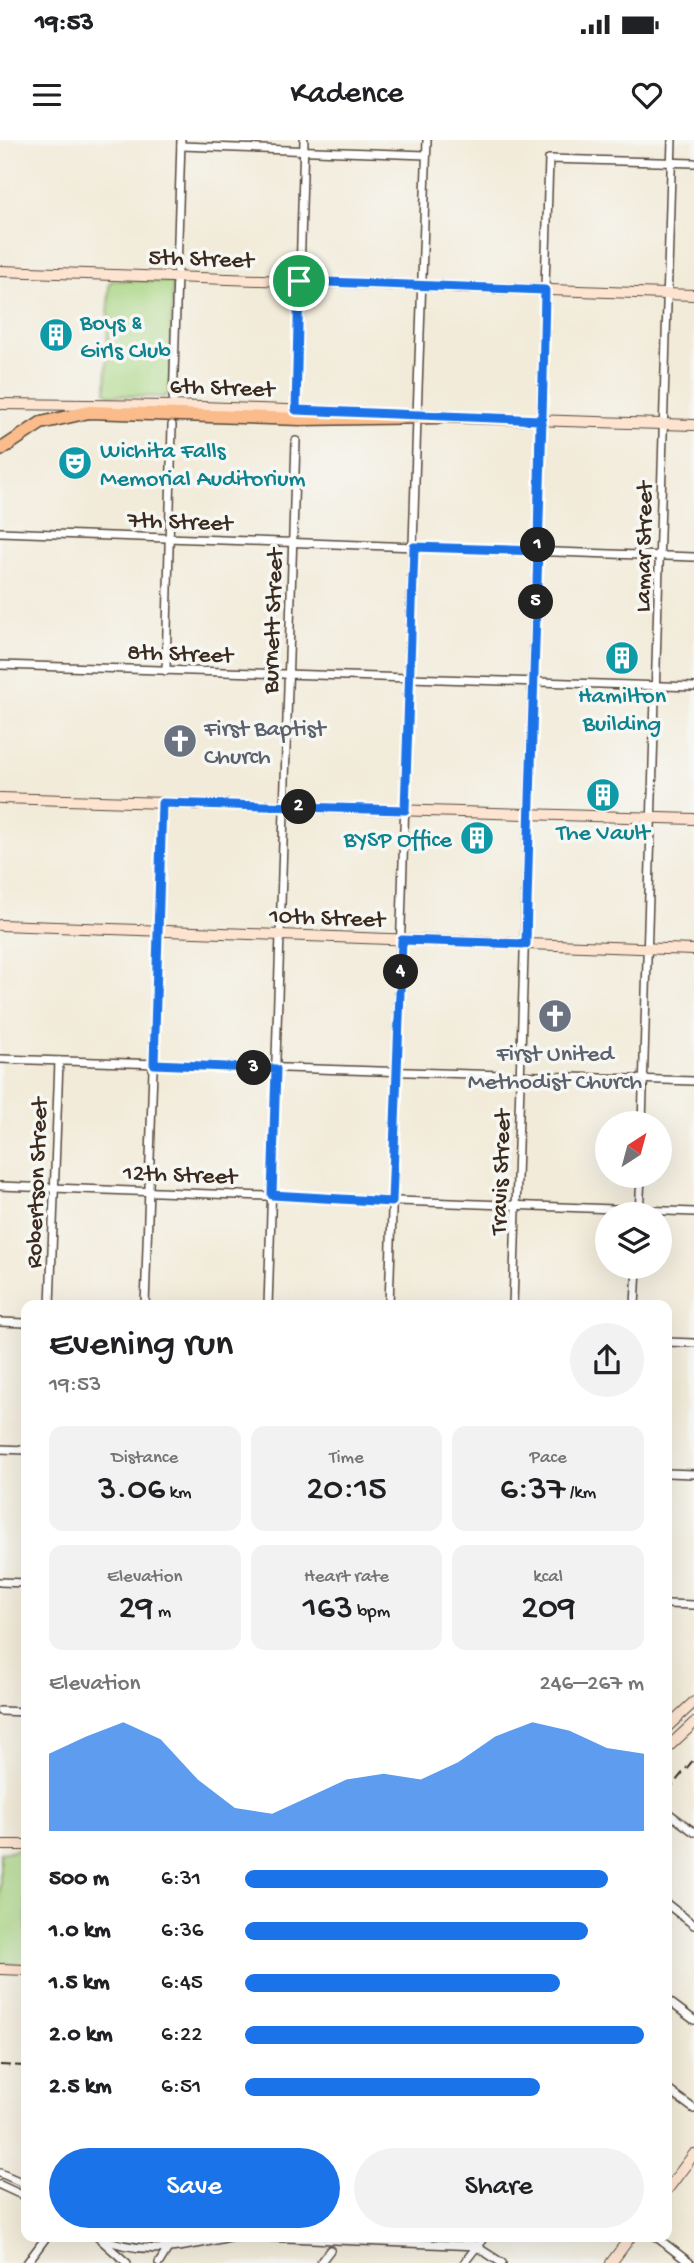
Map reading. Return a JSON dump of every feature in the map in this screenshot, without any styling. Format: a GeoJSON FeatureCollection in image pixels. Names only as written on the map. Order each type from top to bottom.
{"type":"FeatureCollection","features":[{"type":"Feature","properties":{"kind":"highway"},"geometry":{"type":"LineString","coordinates":[[0,450],[26,430],[64,416],[89,412],[301,419],[438,417]]}},
{"type":"Feature","properties":{"kind":"main road","name":"5th Street"},"geometry":{"type":"LineString","coordinates":[[0,271],[694,295]]}},
{"type":"Feature","properties":{"kind":"main road","name":"6th Street"},"geometry":{"type":"LineString","coordinates":[[0,404],[173,406],[417,417]]}},
{"type":"Feature","properties":{"kind":"main road"},"geometry":{"type":"LineString","coordinates":[[438,417],[694,425]]}},
{"type":"Feature","properties":{"kind":"main road"},"geometry":{"type":"LineString","coordinates":[[0,798],[694,819]]}},
{"type":"Feature","properties":{"kind":"main road","name":"10th Street"},"geometry":{"type":"LineString","coordinates":[[0,925],[694,950]]}},
{"type":"Feature","properties":{"kind":"main road"},"geometry":{"type":"LineString","coordinates":[[672,1722],[694,1702]]}},
{"type":"Feature","properties":{"kind":"main road"},"geometry":{"type":"LineString","coordinates":[[672,1743],[694,1723]]}},
{"type":"Feature","properties":{"kind":"main road"},"geometry":{"type":"LineString","coordinates":[[2,1845],[21,1845]]}},
{"type":"Feature","properties":{"kind":"main road"},"geometry":{"type":"LineString","coordinates":[[0,1969],[21,1970]]}},
{"type":"Feature","properties":{"kind":"main road"},"geometry":{"type":"LineString","coordinates":[[672,2183],[694,2154]]}},
{"type":"Feature","properties":{"kind":"main road"},"geometry":{"type":"LineString","coordinates":[[611,2263],[627,2242]]}},
{"type":"Feature","properties":{"kind":"street"},"geometry":{"type":"LineString","coordinates":[[296,410],[304,140]]}},
{"type":"Feature","properties":{"kind":"street"},"geometry":{"type":"LineString","coordinates":[[389,1300],[427,140]]}},
{"type":"Feature","properties":{"kind":"street","name":"Lamar Street"},"geometry":{"type":"LineString","coordinates":[[643,1111],[672,140]]}},
{"type":"Feature","properties":{"kind":"street"},"geometry":{"type":"LineString","coordinates":[[173,406],[181,143],[426,155]]}},
{"type":"Feature","properties":{"kind":"street","name":"Travis Street"},"geometry":{"type":"LineString","coordinates":[[513,1300],[549,159],[672,162]]}},
{"type":"Feature","properties":{"kind":"street"},"geometry":{"type":"LineString","coordinates":[[672,162],[694,163]]}},
{"type":"Feature","properties":{"kind":"street"},"geometry":{"type":"LineString","coordinates":[[166,671],[172,425]]}},
{"type":"Feature","properties":{"kind":"street","name":"Burnett Street"},"geometry":{"type":"LineString","coordinates":[[268,1300],[296,441]]}},
{"type":"Feature","properties":{"kind":"street","name":"7th Street"},"geometry":{"type":"LineString","coordinates":[[0,532],[694,557]]}},
{"type":"Feature","properties":{"kind":"street","name":"8th Street"},"geometry":{"type":"LineString","coordinates":[[0,665],[694,687]]}},
{"type":"Feature","properties":{"kind":"street"},"geometry":{"type":"LineString","coordinates":[[145,1300],[162,803]]}},
{"type":"Feature","properties":{"kind":"street"},"geometry":{"type":"LineString","coordinates":[[0,1059],[694,1081]]}},
{"type":"Feature","properties":{"kind":"street","name":"Robertson Street"},"geometry":{"type":"LineString","coordinates":[[50,1300],[59,1061]]}},
{"type":"Feature","properties":{"kind":"street","name":"12th Street"},"geometry":{"type":"LineString","coordinates":[[0,1186],[595,1210]]}},
{"type":"Feature","properties":{"kind":"street","name":"12th Street"},"geometry":{"type":"LineString","coordinates":[[672,1212],[694,1212]]}},
{"type":"Feature","properties":{"kind":"street"},"geometry":{"type":"LineString","coordinates":[[635,1300],[636,1279]]}},
{"type":"Feature","properties":{"kind":"street"},"geometry":{"type":"LineString","coordinates":[[0,1322],[21,1322]]}},
{"type":"Feature","properties":{"kind":"street"},"geometry":{"type":"LineString","coordinates":[[672,1342],[694,1343]]}},
{"type":"Feature","properties":{"kind":"street"},"geometry":{"type":"LineString","coordinates":[[0,1450],[21,1450]]}},
{"type":"Feature","properties":{"kind":"street"},"geometry":{"type":"LineString","coordinates":[[672,1473],[694,1474]]}},
{"type":"Feature","properties":{"kind":"street"},"geometry":{"type":"LineString","coordinates":[[0,1583],[21,1583]]}},
{"type":"Feature","properties":{"kind":"street"},"geometry":{"type":"LineString","coordinates":[[672,1604],[694,1605]]}},
{"type":"Feature","properties":{"kind":"street"},"geometry":{"type":"LineString","coordinates":[[0,1711],[21,1712]]}},
{"type":"Feature","properties":{"kind":"street"},"geometry":{"type":"LineString","coordinates":[[672,1816],[694,1832]]}},
{"type":"Feature","properties":{"kind":"street"},"geometry":{"type":"LineString","coordinates":[[672,1908],[694,1925]]}},
{"type":"Feature","properties":{"kind":"street"},"geometry":{"type":"LineString","coordinates":[[672,2004],[694,2020]]}},
{"type":"Feature","properties":{"kind":"street"},"geometry":{"type":"LineString","coordinates":[[672,2093],[694,2109]]}},
{"type":"Feature","properties":{"kind":"street"},"geometry":{"type":"LineString","coordinates":[[0,2174],[21,2182]]}},
{"type":"Feature","properties":{"kind":"street"},"geometry":{"type":"LineString","coordinates":[[0,2185],[21,2195]]}},
{"type":"Feature","properties":{"kind":"street"},"geometry":{"type":"LineString","coordinates":[[27,2263],[43,2242]]}},
{"type":"Feature","properties":{"kind":"street"},"geometry":{"type":"LineString","coordinates":[[104,2242],[127,2263]]}},
{"type":"Feature","properties":{"kind":"street"},"geometry":{"type":"LineString","coordinates":[[114,2242],[143,2251],[167,2250],[207,2242]]}},
{"type":"Feature","properties":{"kind":"street"},"geometry":{"type":"LineString","coordinates":[[420,2242],[478,2246]]}},
{"type":"Feature","properties":{"kind":"street"},"geometry":{"type":"LineString","coordinates":[[470,2242],[502,2263]]}},
{"type":"Feature","properties":{"kind":"street"},"geometry":{"type":"LineString","coordinates":[[464,2263],[481,2242]]}},
{"type":"Feature","properties":{"kind":"street"},"geometry":{"type":"LineString","coordinates":[[662,2242],[690,2263]]}},
{"type":"Feature","properties":{"kind":"street"},"geometry":{"type":"LineString","coordinates":[[159,2263],[167,2250]]}},
{"type":"Feature","properties":{"kind":"street"},"geometry":{"type":"LineString","coordinates":[[320,2263],[330,2250]]}},
{"type":"Feature","properties":{"kind":"green space"},"geometry":{"type":"Polygon","coordinates":[[[113,280],[171,282],[173,285],[169,393],[164,397],[111,395],[106,392],[109,284],[113,280]]]}},
{"type":"Feature","properties":{"kind":"green space"},"geometry":{"type":"Polygon","coordinates":[[[21,1849],[21,1965],[0,1963],[0,1853],[21,1849]]]}},
{"type":"Feature","properties":{"kind":"railway"},"geometry":{"type":"LineString","coordinates":[[672,1786],[694,1759]]}},
{"type":"Feature","properties":{"kind":"railway"},"geometry":{"type":"LineString","coordinates":[[0,2065],[21,2066]]}},
{"type":"Feature","properties":{"kind":"place","name":"Boys & Girls Club"},"geometry":{"type":"Point","coordinates":[56,335]}},
{"type":"Feature","properties":{"kind":"place","name":"Wichita Falls Memorial Auditorium"},"geometry":{"type":"Point","coordinates":[75,463]}},
{"type":"Feature","properties":{"kind":"place","name":"Hamilton Building"},"geometry":{"type":"Point","coordinates":[622,658]}},
{"type":"Feature","properties":{"kind":"place","name":"First Baptist Church"},"geometry":{"type":"Point","coordinates":[180,741]}},
{"type":"Feature","properties":{"kind":"place","name":"The Vault"},"geometry":{"type":"Point","coordinates":[603,795]}},
{"type":"Feature","properties":{"kind":"place","name":"BYSP Office"},"geometry":{"type":"Point","coordinates":[477,838]}},
{"type":"Feature","properties":{"kind":"place","name":"First United Methodist Church"},"geometry":{"type":"Point","coordinates":[555,1016]}},
{"type":"Feature","properties":{"kind":"route"},"geometry":{"type":"LineString","coordinates":[[299,281],[296,410],[540,420],[538,551],[414,547],[405,810],[162,803],[154,1064],[276,1069],[272,1195],[392,1202],[402,940],[526,944],[538,551],[539,485],[540,420],[545,290],[299,281]]}}]}
